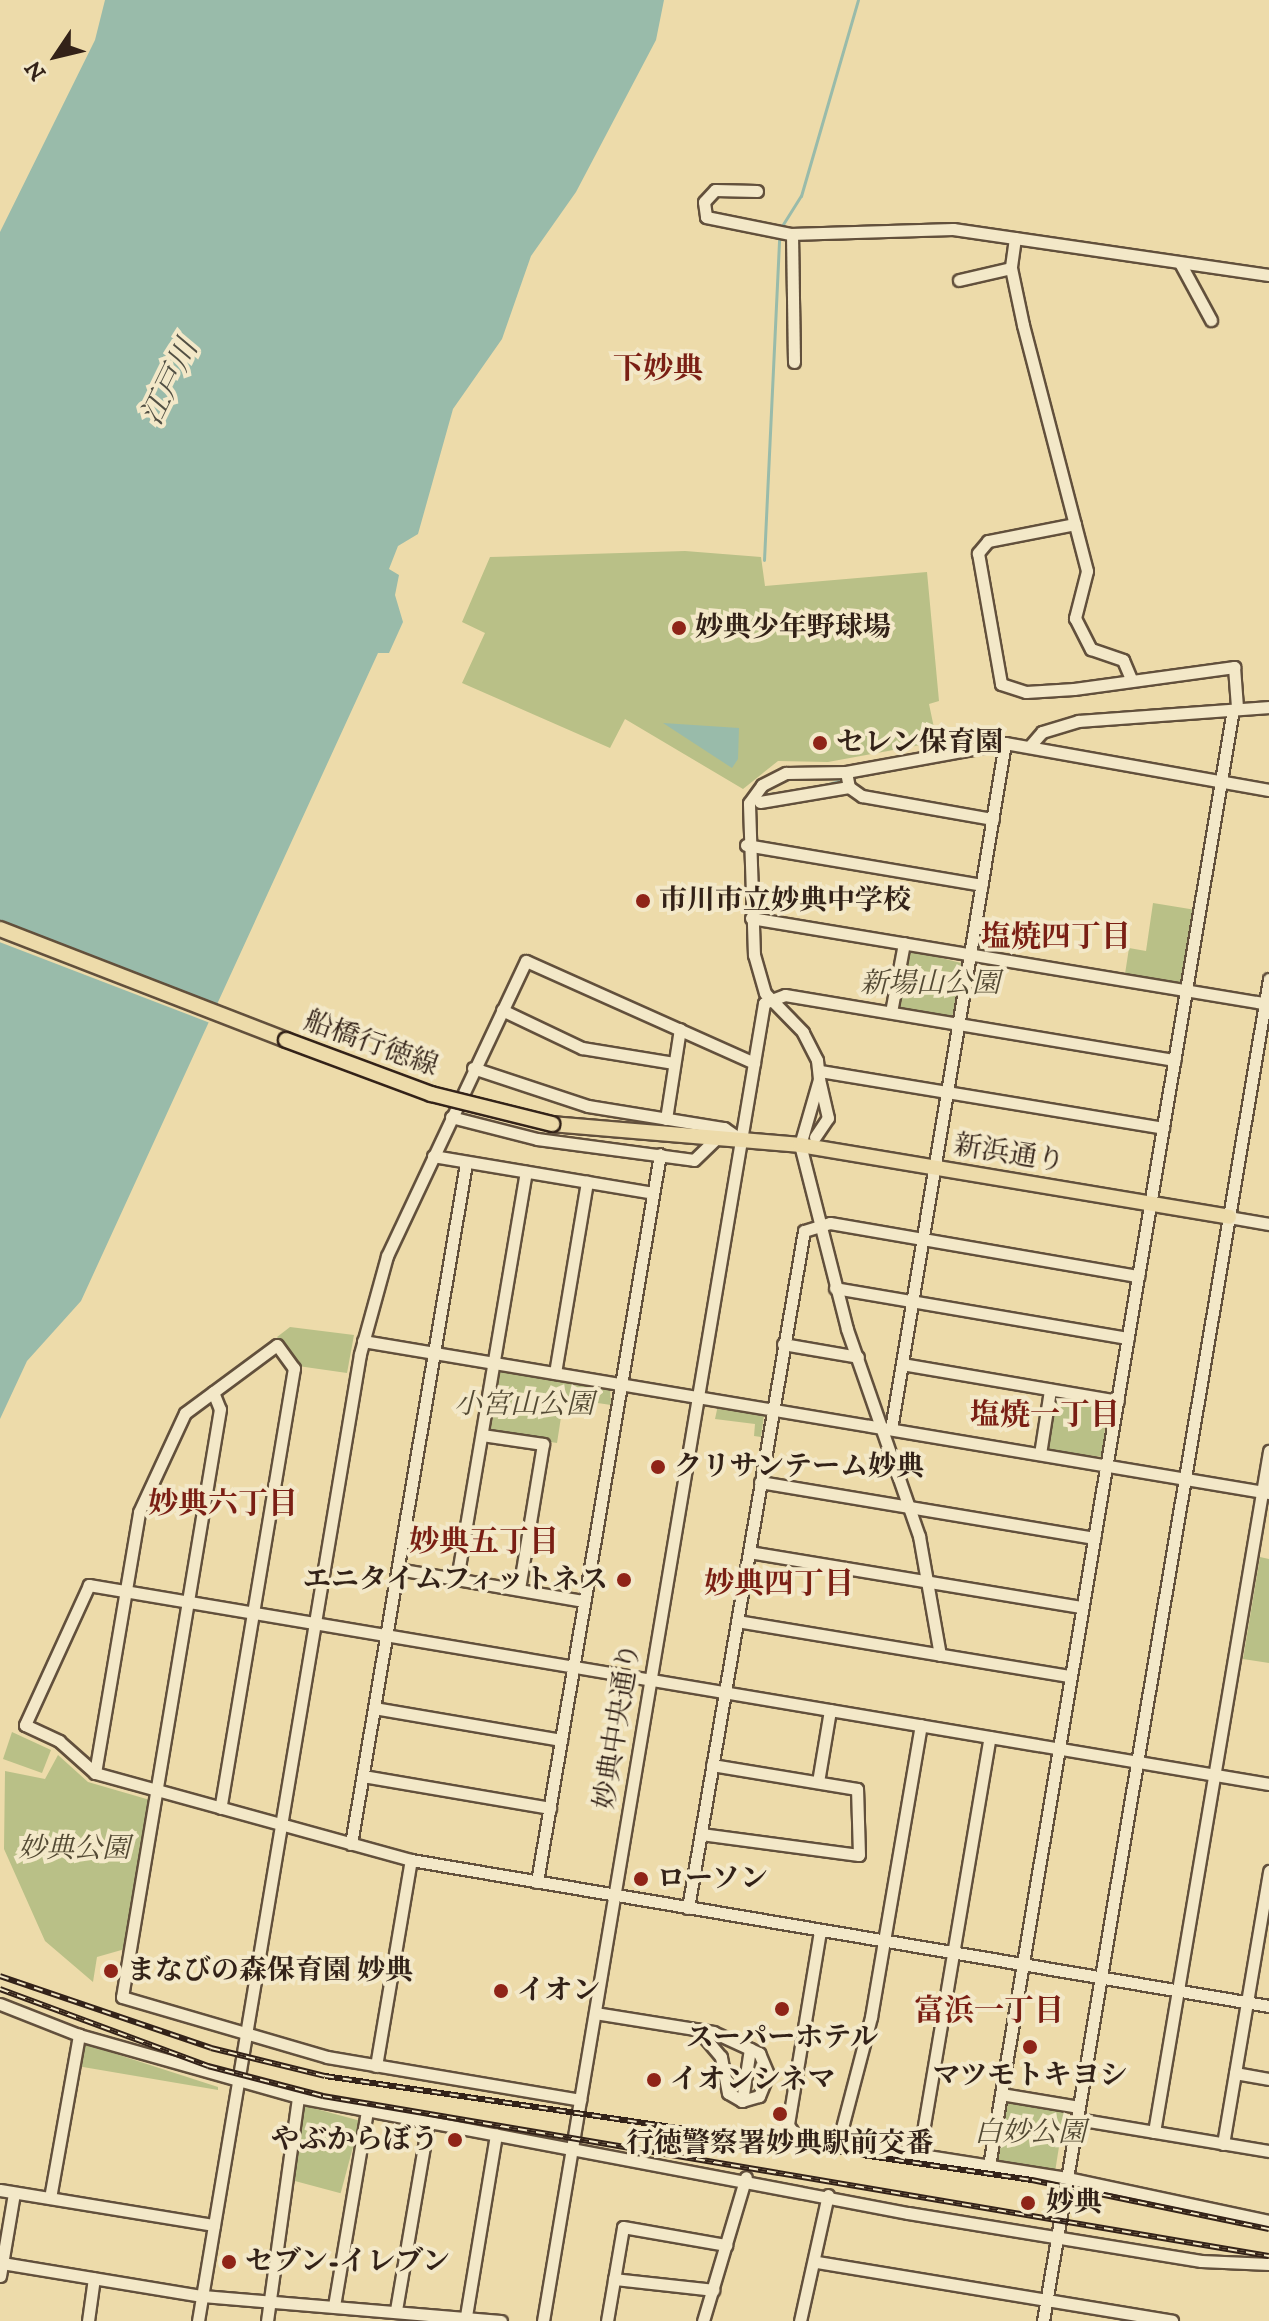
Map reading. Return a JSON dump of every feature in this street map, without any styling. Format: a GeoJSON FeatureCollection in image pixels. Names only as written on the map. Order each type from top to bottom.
{"type":"FeatureCollection","features":[{"type":"Feature","properties":{"kind":"main road","name":"船橋行徳線"},"geometry":{"type":"LineString","coordinates":[[0,929],[377,1076],[552,1124],[741,1140]]}},
{"type":"Feature","properties":{"kind":"main road","name":"新浜通り"},"geometry":{"type":"LineString","coordinates":[[741,1140],[800,1145],[1229,1217]]}},
{"type":"Feature","properties":{"kind":"street"},"geometry":{"type":"LineString","coordinates":[[757,191],[715,190],[703,210],[712,221],[791,234],[913,228],[1015,238],[1269,275]]}},
{"type":"Feature","properties":{"kind":"street"},"geometry":{"type":"LineString","coordinates":[[791,234],[794,362]]}},
{"type":"Feature","properties":{"kind":"street"},"geometry":{"type":"LineString","coordinates":[[1015,238],[1011,268],[1087,571],[1075,618],[1082,639],[1123,660],[1131,679]]}},
{"type":"Feature","properties":{"kind":"street"},"geometry":{"type":"LineString","coordinates":[[1180,263],[1211,320]]}},
{"type":"Feature","properties":{"kind":"street"},"geometry":{"type":"LineString","coordinates":[[959,280],[1011,268]]}},
{"type":"Feature","properties":{"kind":"street"},"geometry":{"type":"LineString","coordinates":[[989,2166],[1240,675],[1234,667],[1026,692],[1001,684],[978,553],[988,541],[1075,524]]}},
{"type":"Feature","properties":{"kind":"street"},"geometry":{"type":"LineString","coordinates":[[1029,747],[1042,732],[1078,721],[1269,707]]}},
{"type":"Feature","properties":{"kind":"street"},"geometry":{"type":"LineString","coordinates":[[888,1429],[902,1364],[1005,743]]}},
{"type":"Feature","properties":{"kind":"street"},"geometry":{"type":"LineString","coordinates":[[815,1137],[828,1118],[820,1075],[803,1032],[769,997],[754,955],[746,845],[749,803],[768,780],[846,772],[1005,743],[1269,790]]}},
{"type":"Feature","properties":{"kind":"street"},"geometry":{"type":"LineString","coordinates":[[846,772],[849,787],[862,796],[993,819]]}},
{"type":"Feature","properties":{"kind":"street"},"geometry":{"type":"LineString","coordinates":[[760,802],[849,787]]}},
{"type":"Feature","properties":{"kind":"street"},"geometry":{"type":"LineString","coordinates":[[746,845],[982,885]]}},
{"type":"Feature","properties":{"kind":"street"},"geometry":{"type":"LineString","coordinates":[[751,918],[1267,1004]]}},
{"type":"Feature","properties":{"kind":"street"},"geometry":{"type":"LineString","coordinates":[[891,1012],[904,943]]}},
{"type":"Feature","properties":{"kind":"street"},"geometry":{"type":"LineString","coordinates":[[198,2321],[363,1341],[383,1266],[473,1068],[530,961],[754,1063]]}},
{"type":"Feature","properties":{"kind":"street"},"geometry":{"type":"LineString","coordinates":[[1043,2321],[1269,979]]}},
{"type":"Feature","properties":{"kind":"street"},"geometry":{"type":"LineString","coordinates":[[769,997],[891,1012],[1175,1060]]}},
{"type":"Feature","properties":{"kind":"street","name":"妙典中央通り"},"geometry":{"type":"LineString","coordinates":[[543,2321],[754,1063],[769,997]]}},
{"type":"Feature","properties":{"kind":"street"},"geometry":{"type":"LineString","coordinates":[[502,1010],[582,1048],[674,1063]]}},
{"type":"Feature","properties":{"kind":"street"},"geometry":{"type":"LineString","coordinates":[[666,1119],[680,1029]]}},
{"type":"Feature","properties":{"kind":"street"},"geometry":{"type":"LineString","coordinates":[[473,1068],[588,1106],[724,1128],[741,1140]]}},
{"type":"Feature","properties":{"kind":"street"},"geometry":{"type":"LineString","coordinates":[[820,1075],[947,1092],[1163,1128]]}},
{"type":"Feature","properties":{"kind":"street"},"geometry":{"type":"LineString","coordinates":[[820,1075],[800,1145],[835,1288],[858,1357],[888,1429],[928,1581],[940,1655]]}},
{"type":"Feature","properties":{"kind":"street"},"geometry":{"type":"LineString","coordinates":[[451,1117],[537,1139],[698,1159],[717,1138]]}},
{"type":"Feature","properties":{"kind":"street"},"geometry":{"type":"LineString","coordinates":[[537,1882],[660,1154]]}},
{"type":"Feature","properties":{"kind":"street"},"geometry":{"type":"LineString","coordinates":[[433,1156],[653,1193]]}},
{"type":"Feature","properties":{"kind":"street"},"geometry":{"type":"LineString","coordinates":[[351,1844],[466,1163]]}},
{"type":"Feature","properties":{"kind":"street"},"geometry":{"type":"LineString","coordinates":[[457,1579],[526,1172]]}},
{"type":"Feature","properties":{"kind":"street"},"geometry":{"type":"LineString","coordinates":[[555,1373],[587,1182]]}},
{"type":"Feature","properties":{"kind":"street","name":"新浜通り"},"geometry":{"type":"LineString","coordinates":[[1229,1217],[1269,1224]]}},
{"type":"Feature","properties":{"kind":"street"},"geometry":{"type":"LineString","coordinates":[[688,1908],[801,1237],[818,1223],[1138,1276]]}},
{"type":"Feature","properties":{"kind":"street"},"geometry":{"type":"LineString","coordinates":[[835,1288],[1128,1338]]}},
{"type":"Feature","properties":{"kind":"street"},"geometry":{"type":"LineString","coordinates":[[363,1341],[1266,1492]]}},
{"type":"Feature","properties":{"kind":"street"},"geometry":{"type":"LineString","coordinates":[[783,1344],[858,1357]]}},
{"type":"Feature","properties":{"kind":"street"},"geometry":{"type":"LineString","coordinates":[[95,1773],[139,1512],[185,1413],[277,1345],[294,1368],[220,1808]]}},
{"type":"Feature","properties":{"kind":"street"},"geometry":{"type":"LineString","coordinates":[[902,1364],[1118,1401]]}},
{"type":"Feature","properties":{"kind":"street"},"geometry":{"type":"LineString","coordinates":[[1040,1454],[1050,1390]]}},
{"type":"Feature","properties":{"kind":"street"},"geometry":{"type":"LineString","coordinates":[[213,1392],[220,1409],[122,1997],[246,2037],[376,2066],[580,2100]]}},
{"type":"Feature","properties":{"kind":"street"},"geometry":{"type":"LineString","coordinates":[[482,1435],[543,1444],[519,1589]]}},
{"type":"Feature","properties":{"kind":"street"},"geometry":{"type":"LineString","coordinates":[[1154,2132],[1214,1774],[1266,1492],[1269,1451]]}},
{"type":"Feature","properties":{"kind":"street"},"geometry":{"type":"LineString","coordinates":[[760,1482],[1094,1538]]}},
{"type":"Feature","properties":{"kind":"street"},"geometry":{"type":"LineString","coordinates":[[749,1552],[1082,1607]]}},
{"type":"Feature","properties":{"kind":"street"},"geometry":{"type":"LineString","coordinates":[[398,1569],[584,1601]]}},
{"type":"Feature","properties":{"kind":"street"},"geometry":{"type":"LineString","coordinates":[[1269,1784],[89,1585],[25,1725],[59,1741],[95,1773],[411,1860],[1269,2006]]}},
{"type":"Feature","properties":{"kind":"street"},"geometry":{"type":"LineString","coordinates":[[737,1621],[1071,1676]]}},
{"type":"Feature","properties":{"kind":"street"},"geometry":{"type":"LineString","coordinates":[[374,1708],[561,1740]]}},
{"type":"Feature","properties":{"kind":"street"},"geometry":{"type":"LineString","coordinates":[[818,1782],[830,1710]]}},
{"type":"Feature","properties":{"kind":"street"},"geometry":{"type":"LineString","coordinates":[[838,2143],[884,1941],[921,1725]]}},
{"type":"Feature","properties":{"kind":"street"},"geometry":{"type":"LineString","coordinates":[[919,2155],[990,1737]]}},
{"type":"Feature","properties":{"kind":"street"},"geometry":{"type":"LineString","coordinates":[[701,1834],[856,1859],[860,1793],[818,1782],[712,1765]]}},
{"type":"Feature","properties":{"kind":"street"},"geometry":{"type":"LineString","coordinates":[[363,1776],[550,1808]]}},
{"type":"Feature","properties":{"kind":"street"},"geometry":{"type":"LineString","coordinates":[[376,2066],[411,1860]]}},
{"type":"Feature","properties":{"kind":"street"},"geometry":{"type":"LineString","coordinates":[[1223,2144],[1247,2002],[1264,1930],[1269,1871]]}},
{"type":"Feature","properties":{"kind":"street"},"geometry":{"type":"LineString","coordinates":[[820,1931],[788,2125],[795,2135],[1067,2178],[1269,2221]]}},
{"type":"Feature","properties":{"kind":"street"},"geometry":{"type":"LineString","coordinates":[[0,2004],[79,2035],[298,2097],[746,2177],[1057,2239],[1269,2264]]}},
{"type":"Feature","properties":{"kind":"street"},"geometry":{"type":"LineString","coordinates":[[595,2013],[698,2030],[747,2049],[767,2065],[768,2081],[759,2096],[742,2101],[728,2093],[716,2047],[698,2030]]}},
{"type":"Feature","properties":{"kind":"street"},"geometry":{"type":"LineString","coordinates":[[50,2198],[79,2035]]}},
{"type":"Feature","properties":{"kind":"street"},"geometry":{"type":"LineString","coordinates":[[723,2069],[747,2049]]}},
{"type":"Feature","properties":{"kind":"street"},"geometry":{"type":"LineString","coordinates":[[742,2101],[747,2049]]}},
{"type":"Feature","properties":{"kind":"street"},"geometry":{"type":"LineString","coordinates":[[1235,2073],[1269,2079]]}},
{"type":"Feature","properties":{"kind":"street"},"geometry":{"type":"LineString","coordinates":[[1001,2094],[1079,2107]]}},
{"type":"Feature","properties":{"kind":"street"},"geometry":{"type":"LineString","coordinates":[[267,2321],[264,2301],[298,2097]]}},
{"type":"Feature","properties":{"kind":"street"},"geometry":{"type":"LineString","coordinates":[[334,2306],[367,2111]]}},
{"type":"Feature","properties":{"kind":"street"},"geometry":{"type":"LineString","coordinates":[[1077,2119],[1269,2151]]}},
{"type":"Feature","properties":{"kind":"street"},"geometry":{"type":"LineString","coordinates":[[396,2310],[428,2122]]}},
{"type":"Feature","properties":{"kind":"street"},"geometry":{"type":"LineString","coordinates":[[466,2316],[496,2134]]}},
{"type":"Feature","properties":{"kind":"street"},"geometry":{"type":"LineString","coordinates":[[703,2321],[746,2177]]}},
{"type":"Feature","properties":{"kind":"street"},"geometry":{"type":"LineString","coordinates":[[0,2190],[214,2225]]}},
{"type":"Feature","properties":{"kind":"street"},"geometry":{"type":"LineString","coordinates":[[0,2276],[14,2193]]}},
{"type":"Feature","properties":{"kind":"street"},"geometry":{"type":"LineString","coordinates":[[800,2321],[817,2262],[828,2195]]}},
{"type":"Feature","properties":{"kind":"street"},"geometry":{"type":"LineString","coordinates":[[607,2321],[623,2227],[726,2245]]}},
{"type":"Feature","properties":{"kind":"street"},"geometry":{"type":"LineString","coordinates":[[817,2262],[1172,2321]]}},
{"type":"Feature","properties":{"kind":"street"},"geometry":{"type":"LineString","coordinates":[[2,2263],[202,2296],[501,2321]]}},
{"type":"Feature","properties":{"kind":"street"},"geometry":{"type":"LineString","coordinates":[[88,2321],[94,2278]]}},
{"type":"Feature","properties":{"kind":"street"},"geometry":{"type":"LineString","coordinates":[[614,2279],[713,2290]]}},
{"type":"Feature","properties":{"kind":"green space"},"geometry":{"type":"Polygon","coordinates":[[[685,551],[761,557],[765,586],[927,572],[939,701],[929,704],[937,742],[828,762],[778,761],[743,789],[625,719],[610,748],[462,683],[485,633],[462,622],[490,557],[685,551]]]}},
{"type":"Feature","properties":{"kind":"green space"},"geometry":{"type":"Polygon","coordinates":[[[1153,903],[1196,910],[1181,983],[1125,974],[1129,948],[1146,951],[1153,903]]]}},
{"type":"Feature","properties":{"kind":"green space","name":"新場山公園"},"geometry":{"type":"Polygon","coordinates":[[[909,950],[965,964],[951,1020],[895,1006],[909,950]]]}},
{"type":"Feature","properties":{"kind":"green space"},"geometry":{"type":"Polygon","coordinates":[[[290,1327],[354,1335],[347,1373],[298,1366],[277,1337],[290,1327]]]}},
{"type":"Feature","properties":{"kind":"green space","name":"小宮山公園"},"geometry":{"type":"Polygon","coordinates":[[[501,1368],[610,1387],[611,1405],[564,1398],[557,1443],[490,1432],[501,1368]]]}},
{"type":"Feature","properties":{"kind":"green space"},"geometry":{"type":"Polygon","coordinates":[[[1051,1397],[1108,1403],[1102,1457],[1045,1451],[1051,1397]]]}},
{"type":"Feature","properties":{"kind":"green space"},"geometry":{"type":"Polygon","coordinates":[[[718,1405],[764,1415],[761,1437],[754,1436],[755,1424],[715,1419],[718,1405]]]}},
{"type":"Feature","properties":{"kind":"green space"},"geometry":{"type":"Polygon","coordinates":[[[1260,1557],[1269,1559],[1269,1663],[1243,1659],[1260,1557]]]}},
{"type":"Feature","properties":{"kind":"green space"},"geometry":{"type":"Polygon","coordinates":[[[12,1732],[51,1750],[42,1773],[3,1759],[12,1732]]]}},
{"type":"Feature","properties":{"kind":"green space","name":"妙典公園"},"geometry":{"type":"Polygon","coordinates":[[[58,1755],[88,1782],[150,1800],[125,1949],[97,1957],[93,1982],[45,1941],[4,1849],[5,1771],[45,1779],[58,1755]]]}},
{"type":"Feature","properties":{"kind":"green space"},"geometry":{"type":"Polygon","coordinates":[[[85,2044],[218,2087],[218,2090],[77,2066],[85,2044]]]}},
{"type":"Feature","properties":{"kind":"green space","name":"白妙公園"},"geometry":{"type":"Polygon","coordinates":[[[1008,2098],[1065,2107],[1055,2169],[998,2160],[1008,2098]]]}},
{"type":"Feature","properties":{"kind":"green space"},"geometry":{"type":"Polygon","coordinates":[[[305,2106],[360,2121],[341,2193],[286,2178],[305,2106]]]}},
{"type":"Feature","properties":{"kind":"water","name":"江戸川"},"geometry":{"type":"Polygon","coordinates":[[[105,0],[664,0],[656,40],[576,192],[531,256],[502,339],[453,409],[418,534],[398,546],[389,569],[399,575],[395,595],[403,622],[389,653],[378,653],[81,1301],[27,1361],[0,1419],[0,232],[95,40],[105,0]]]}},
{"type":"Feature","properties":{"kind":"water"},"geometry":{"type":"Polygon","coordinates":[[[663,723],[739,728],[738,759],[732,768],[663,723]]]}},
{"type":"Feature","properties":{"kind":"pier"},"geometry":{"type":"Polygon","coordinates":[[[0,923],[218,1007],[212,1024],[0,942],[0,923]]]}},
{"type":"Feature","properties":{"kind":"waterway"},"geometry":{"type":"LineString","coordinates":[[780,229],[801,196],[858,0]]}},
{"type":"Feature","properties":{"kind":"waterway"},"geometry":{"type":"LineString","coordinates":[[764,560],[779,237]]}},
{"type":"Feature","properties":{"kind":"waterway"},"geometry":{"type":"LineString","coordinates":[[822,786],[845,779]]}},
{"type":"Feature","properties":{"kind":"waterway"},"geometry":{"type":"LineString","coordinates":[[759,795],[795,791]]}},
{"type":"Feature","properties":{"kind":"railway"},"geometry":{"type":"LineString","coordinates":[[0,1976],[211,2048],[325,2076],[1032,2180],[1269,2229]]}},
{"type":"Feature","properties":{"kind":"railway"},"geometry":{"type":"LineString","coordinates":[[0,1989],[208,2066],[323,2096],[1269,2256]]}},
{"type":"Feature","properties":{"kind":"place","name":"妙典少年野球場"},"geometry":{"type":"Point","coordinates":[679,628]}},
{"type":"Feature","properties":{"kind":"place","name":"セレン保育園"},"geometry":{"type":"Point","coordinates":[820,743]}},
{"type":"Feature","properties":{"kind":"place","name":"市川市立妙典中学校"},"geometry":{"type":"Point","coordinates":[643,901]}},
{"type":"Feature","properties":{"kind":"place","name":"クリサンテーム妙典"},"geometry":{"type":"Point","coordinates":[658,1467]}},
{"type":"Feature","properties":{"kind":"place","name":"エニタイムフィットネス"},"geometry":{"type":"Point","coordinates":[624,1580]}},
{"type":"Feature","properties":{"kind":"place","name":"ローソン"},"geometry":{"type":"Point","coordinates":[641,1879]}},
{"type":"Feature","properties":{"kind":"place","name":"まなびの森保育園 妙典"},"geometry":{"type":"Point","coordinates":[111,1971]}},
{"type":"Feature","properties":{"kind":"place","name":"イオン"},"geometry":{"type":"Point","coordinates":[501,1991]}},
{"type":"Feature","properties":{"kind":"place","name":"スーパーホテル"},"geometry":{"type":"Point","coordinates":[782,2009]}},
{"type":"Feature","properties":{"kind":"place","name":"マツモトキヨシ"},"geometry":{"type":"Point","coordinates":[1030,2047]}},
{"type":"Feature","properties":{"kind":"place","name":"イオンシネマ"},"geometry":{"type":"Point","coordinates":[654,2080]}},
{"type":"Feature","properties":{"kind":"place","name":"行徳警察署妙典駅前交番"},"geometry":{"type":"Point","coordinates":[780,2114]}},
{"type":"Feature","properties":{"kind":"place","name":"やぶからぼう"},"geometry":{"type":"Point","coordinates":[455,2140]}},
{"type":"Feature","properties":{"kind":"place","name":"妙典"},"geometry":{"type":"Point","coordinates":[1028,2203]}},
{"type":"Feature","properties":{"kind":"place","name":"セブン-イレブン"},"geometry":{"type":"Point","coordinates":[229,2262]}},
{"type":"Feature","properties":{"kind":"district","name":"下妙典"},"geometry":{"type":"Point","coordinates":[658,370]}},
{"type":"Feature","properties":{"kind":"district","name":"塩焼四丁目"},"geometry":{"type":"Point","coordinates":[1056,938]}},
{"type":"Feature","properties":{"kind":"district","name":"塩焼一丁目"},"geometry":{"type":"Point","coordinates":[1045,1416]}},
{"type":"Feature","properties":{"kind":"district","name":"妙典六丁目"},"geometry":{"type":"Point","coordinates":[223,1505]}},
{"type":"Feature","properties":{"kind":"district","name":"妙典五丁目"},"geometry":{"type":"Point","coordinates":[484,1543]}},
{"type":"Feature","properties":{"kind":"district","name":"妙典四丁目"},"geometry":{"type":"Point","coordinates":[779,1585]}},
{"type":"Feature","properties":{"kind":"district","name":"富浜一丁目"},"geometry":{"type":"Point","coordinates":[989,2012]}}]}
